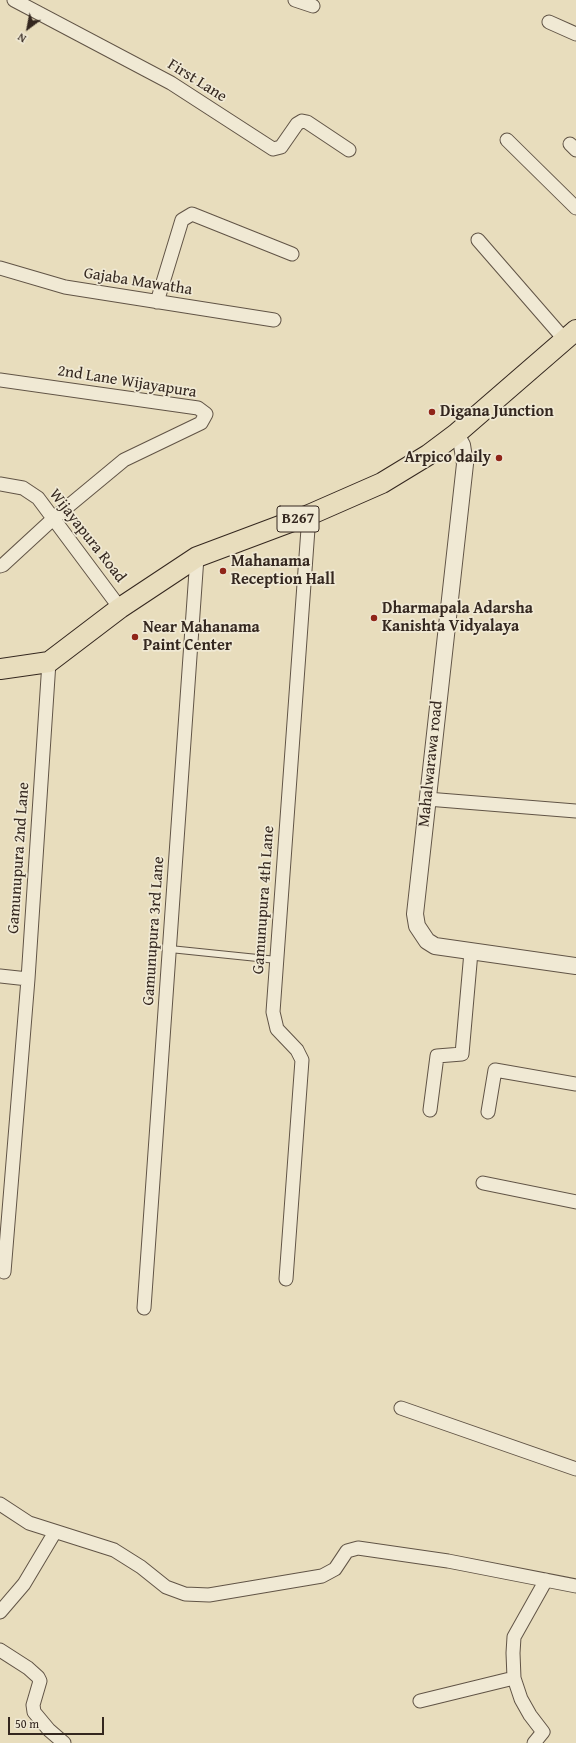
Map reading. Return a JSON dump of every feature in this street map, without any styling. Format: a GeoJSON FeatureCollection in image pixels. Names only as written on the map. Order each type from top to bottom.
{"type":"FeatureCollection","features":[{"type":"Feature","properties":{"kind":"main road","name":"B267"},"geometry":{"type":"LineString","coordinates":[[0,669],[49,662],[120,608],[197,557],[310,515],[382,483],[428,455],[456,434],[570,335]]}},
{"type":"Feature","properties":{"kind":"street","name":"First Lane"},"geometry":{"type":"LineString","coordinates":[[14,0],[171,83],[273,149],[281,147],[297,124],[302,121],[307,122],[348,150]]}},
{"type":"Feature","properties":{"kind":"street"},"geometry":{"type":"LineString","coordinates":[[295,0],[313,6]]}},
{"type":"Feature","properties":{"kind":"street"},"geometry":{"type":"LineString","coordinates":[[549,22],[576,34]]}},
{"type":"Feature","properties":{"kind":"street"},"geometry":{"type":"LineString","coordinates":[[507,140],[576,208]]}},
{"type":"Feature","properties":{"kind":"street"},"geometry":{"type":"LineString","coordinates":[[157,302],[182,220],[192,214],[292,254]]}},
{"type":"Feature","properties":{"kind":"street"},"geometry":{"type":"LineString","coordinates":[[478,240],[570,335]]}},
{"type":"Feature","properties":{"kind":"street","name":"Gajaba Mawatha"},"geometry":{"type":"LineString","coordinates":[[0,268],[65,287],[274,320]]}},
{"type":"Feature","properties":{"kind":"street","name":"2nd Lane Wijayapura"},"geometry":{"type":"LineString","coordinates":[[0,380],[198,408],[206,414],[201,423],[124,460],[54,518],[4,565],[0,566]]}},
{"type":"Feature","properties":{"kind":"street","name":"Mahalwarawa road"},"geometry":{"type":"LineString","coordinates":[[456,434],[462,445],[465,464],[415,914],[417,926],[426,941],[435,946],[576,966]]}},
{"type":"Feature","properties":{"kind":"street","name":"Wijayapura Road"},"geometry":{"type":"LineString","coordinates":[[0,484],[23,488],[38,498],[120,608]]}},
{"type":"Feature","properties":{"kind":"street","name":"Gamunupura 4th Lane"},"geometry":{"type":"LineString","coordinates":[[286,1279],[302,1060],[297,1050],[277,1029],[273,1012],[310,515]]}},
{"type":"Feature","properties":{"kind":"street","name":"Gamunupura 3rd Lane"},"geometry":{"type":"LineString","coordinates":[[144,1308],[197,557]]}},
{"type":"Feature","properties":{"kind":"street","name":"Gamunupura 2nd Lane"},"geometry":{"type":"LineString","coordinates":[[4,1272],[6,1186],[28,979],[49,662]]}},
{"type":"Feature","properties":{"kind":"street"},"geometry":{"type":"LineString","coordinates":[[427,799],[576,811]]}},
{"type":"Feature","properties":{"kind":"street"},"geometry":{"type":"LineString","coordinates":[[430,1110],[437,1056],[462,1054],[472,952]]}},
{"type":"Feature","properties":{"kind":"street"},"geometry":{"type":"LineString","coordinates":[[0,976],[28,979]]}},
{"type":"Feature","properties":{"kind":"street"},"geometry":{"type":"LineString","coordinates":[[488,1112],[496,1070],[576,1084]]}},
{"type":"Feature","properties":{"kind":"street"},"geometry":{"type":"LineString","coordinates":[[483,1183],[576,1202]]}},
{"type":"Feature","properties":{"kind":"street"},"geometry":{"type":"LineString","coordinates":[[401,1408],[576,1469]]}},
{"type":"Feature","properties":{"kind":"street"},"geometry":{"type":"LineString","coordinates":[[0,1504],[28,1523],[114,1550],[140,1567],[166,1587],[185,1594],[209,1595],[322,1576],[335,1569],[347,1551],[351,1548],[448,1561],[576,1586]]}},
{"type":"Feature","properties":{"kind":"street"},"geometry":{"type":"LineString","coordinates":[[0,1612],[24,1584],[55,1532]]}},
{"type":"Feature","properties":{"kind":"street"},"geometry":{"type":"LineString","coordinates":[[534,1743],[543,1732],[530,1715],[521,1699],[514,1678],[514,1637],[546,1580]]}},
{"type":"Feature","properties":{"kind":"street"},"geometry":{"type":"LineString","coordinates":[[0,1650],[28,1668],[38,1677],[40,1681],[33,1705],[34,1712],[44,1725],[64,1743]]}},
{"type":"Feature","properties":{"kind":"street"},"geometry":{"type":"LineString","coordinates":[[420,1701],[514,1678]]}},
{"type":"Feature","properties":{"kind":"lane"},"geometry":{"type":"LineString","coordinates":[[170,949],[277,960]]}},
{"type":"Feature","properties":{"kind":"place","name":"Digana Junction"},"geometry":{"type":"Point","coordinates":[432,412]}},
{"type":"Feature","properties":{"kind":"place","name":"Arpico daily"},"geometry":{"type":"Point","coordinates":[499,458]}},
{"type":"Feature","properties":{"kind":"place","name":"Mahanama Reception Hall"},"geometry":{"type":"Point","coordinates":[223,571]}},
{"type":"Feature","properties":{"kind":"place","name":"Dharmapala Adarsha Kanishta Vidyalaya"},"geometry":{"type":"Point","coordinates":[374,618]}},
{"type":"Feature","properties":{"kind":"place","name":"Near Mahanama Paint Center"},"geometry":{"type":"Point","coordinates":[135,637]}}]}
